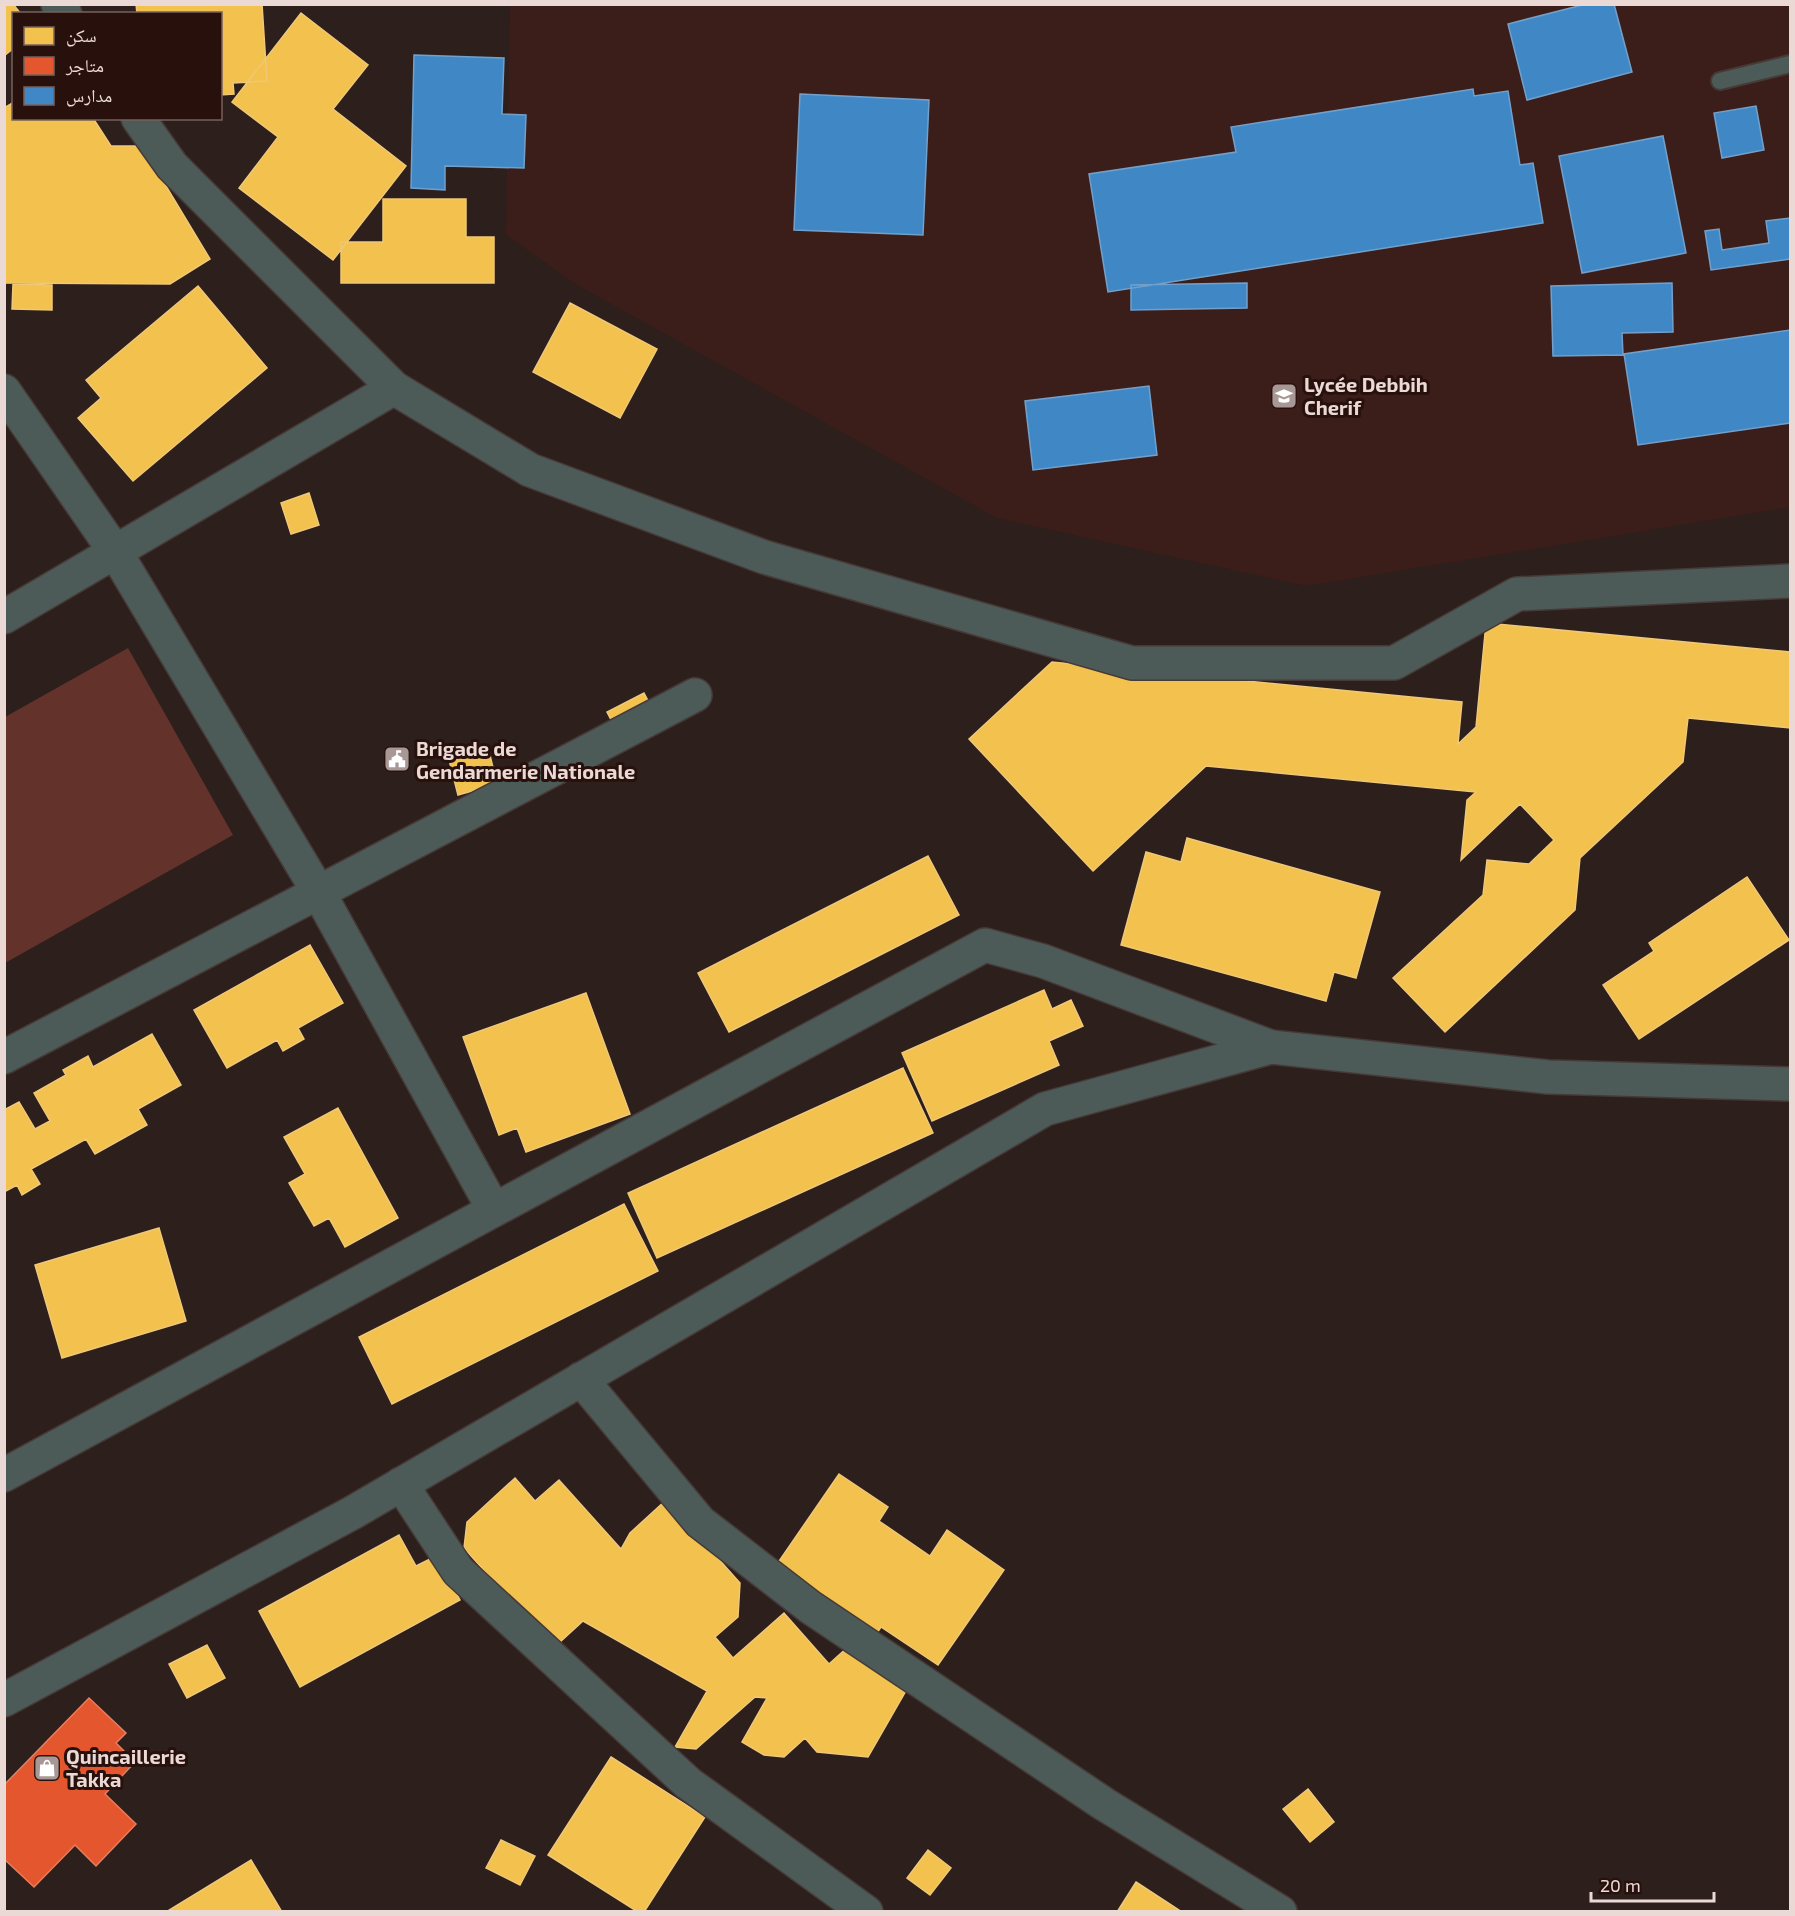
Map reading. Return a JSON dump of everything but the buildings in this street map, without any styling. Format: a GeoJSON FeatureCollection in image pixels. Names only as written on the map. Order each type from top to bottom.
{"type":"FeatureCollection","features":[{"type":"Feature","properties":{"kind":"street"},"geometry":{"type":"LineString","coordinates":[[139,120],[172,166],[394,388],[530,470],[764,557],[1132,663],[1394,663],[1517,594],[1791,581]]}},
{"type":"Feature","properties":{"kind":"street"},"geometry":{"type":"LineString","coordinates":[[4,617],[394,388]]}},
{"type":"Feature","properties":{"kind":"street"},"geometry":{"type":"LineString","coordinates":[[4,391],[116,553],[319,893],[494,1210]]}},
{"type":"Feature","properties":{"kind":"street"},"geometry":{"type":"LineString","coordinates":[[4,1057],[695,695]]}},
{"type":"Feature","properties":{"kind":"street"},"geometry":{"type":"LineString","coordinates":[[4,1475],[985,945],[1043,961],[1271,1047],[1548,1077],[1791,1084]]}},
{"type":"Feature","properties":{"kind":"street"},"geometry":{"type":"LineString","coordinates":[[4,1700],[352,1513],[1045,1109],[1271,1047]]}},
{"type":"Feature","properties":{"kind":"street"},"geometry":{"type":"LineString","coordinates":[[581,1379],[700,1522],[801,1599],[1104,1804],[1280,1911]]}},
{"type":"Feature","properties":{"kind":"street"},"geometry":{"type":"LineString","coordinates":[[401,1484],[458,1571],[688,1783],[866,1911]]}},
{"type":"Feature","properties":{"kind":"lane"},"geometry":{"type":"LineString","coordinates":[[1720,81],[1791,64]]}},
{"type":"Feature","properties":{"kind":"shaded area","name":"Lycée Debbih Cherif"},"geometry":{"type":"Polygon","coordinates":[[[510,5],[1790,5],[1790,507],[1306,586],[997,518],[577,285],[506,235],[510,5]]]}},
{"type":"Feature","properties":{"kind":"shaded area"},"geometry":{"type":"Polygon","coordinates":[[[128,648],[233,835],[5,963],[5,717],[128,648]]]}},
{"type":"Feature","properties":{"kind":"place","name":"Lycée Debbih Cherif"},"geometry":{"type":"Point","coordinates":[1284,396]}},
{"type":"Feature","properties":{"kind":"place","name":"Brigade de Gendarmerie Nationale"},"geometry":{"type":"Point","coordinates":[397,759]}},
{"type":"Feature","properties":{"kind":"place","name":"Quincaillerie Takka"},"geometry":{"type":"Point","coordinates":[47,1768]}}]}
